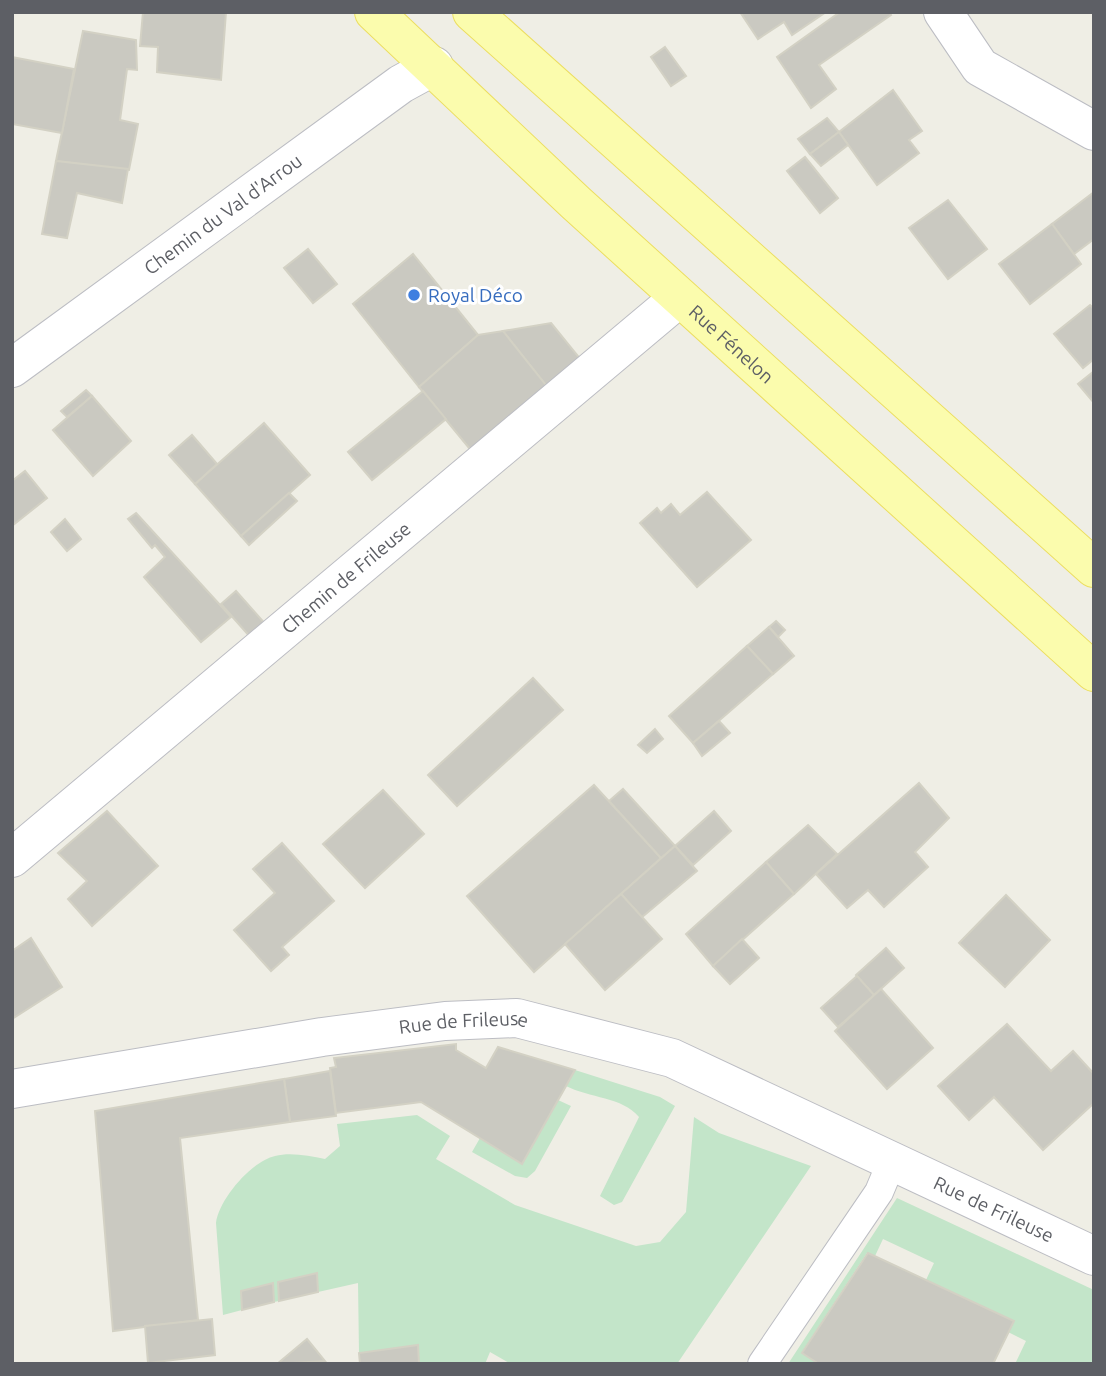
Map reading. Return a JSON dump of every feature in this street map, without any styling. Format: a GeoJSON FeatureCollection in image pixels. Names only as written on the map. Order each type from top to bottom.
{"type":"FeatureCollection","features":[{"type":"Feature","properties":{"kind":"main road","name":"Rue Fénelon"},"geometry":{"type":"LineString","coordinates":[[374,12],[679,298],[1094,672]]}},
{"type":"Feature","properties":{"kind":"main road"},"geometry":{"type":"LineString","coordinates":[[472,12],[1094,568]]}},
{"type":"Feature","properties":{"kind":"street"},"geometry":{"type":"LineString","coordinates":[[943,12],[980,67],[1094,131]]}},
{"type":"Feature","properties":{"kind":"street","name":"Chemin du Val d'Arrou"},"geometry":{"type":"LineString","coordinates":[[12,368],[401,84],[434,66]]}},
{"type":"Feature","properties":{"kind":"street","name":"Chemin de Frileuse"},"geometry":{"type":"LineString","coordinates":[[12,858],[679,298]]}},
{"type":"Feature","properties":{"kind":"street","name":"Rue de Frileuse"},"geometry":{"type":"LineString","coordinates":[[12,1089],[322,1037],[445,1021],[517,1018],[672,1058],[1094,1256]]}},
{"type":"Feature","properties":{"kind":"lane"},"geometry":{"type":"LineString","coordinates":[[762,1364],[879,1192],[892,1161]]}},
{"type":"Feature","properties":{"kind":"green space"},"geometry":{"type":"Polygon","coordinates":[[[575,1070],[660,1097],[675,1106],[622,1202],[614,1205],[600,1196],[639,1117],[624,1105],[566,1086],[575,1070]]]}},
{"type":"Feature","properties":{"kind":"green space"},"geometry":{"type":"Polygon","coordinates":[[[558,1100],[571,1106],[535,1171],[527,1178],[515,1176],[472,1152],[480,1138],[522,1163],[558,1100]]]}},
{"type":"Feature","properties":{"kind":"green space"},"geometry":{"type":"Polygon","coordinates":[[[417,1115],[450,1136],[436,1159],[515,1205],[636,1246],[660,1242],[686,1212],[694,1117],[719,1133],[811,1166],[677,1364],[511,1364],[490,1352],[485,1364],[419,1364],[417,1345],[359,1353],[358,1283],[318,1292],[316,1273],[279,1282],[279,1301],[274,1302],[273,1284],[241,1291],[242,1310],[223,1315],[216,1223],[223,1203],[238,1182],[256,1165],[275,1156],[300,1155],[325,1159],[340,1146],[337,1124],[417,1115]]]}},
{"type":"Feature","properties":{"kind":"green space"},"geometry":{"type":"Polygon","coordinates":[[[897,1198],[1094,1290],[1094,1364],[1015,1364],[1026,1341],[1008,1332],[1013,1321],[926,1280],[934,1263],[883,1239],[875,1256],[867,1253],[802,1352],[819,1364],[788,1364],[897,1198]]]}},
{"type":"Feature","properties":{"kind":"building"},"geometry":{"type":"Polygon","coordinates":[[[143,12],[226,12],[221,80],[157,72],[158,47],[140,46],[143,12]]]}},
{"type":"Feature","properties":{"kind":"building"},"geometry":{"type":"Polygon","coordinates":[[[740,12],[826,12],[792,35],[784,22],[758,39],[740,12]]]}},
{"type":"Feature","properties":{"kind":"building"},"geometry":{"type":"Polygon","coordinates":[[[840,12],[889,12],[891,15],[819,65],[836,89],[811,108],[777,57],[840,12]]]}},
{"type":"Feature","properties":{"kind":"building"},"geometry":{"type":"Polygon","coordinates":[[[83,31],[136,40],[137,70],[127,69],[120,120],[138,124],[129,170],[56,161],[83,31]]]}},
{"type":"Feature","properties":{"kind":"building"},"geometry":{"type":"Polygon","coordinates":[[[665,47],[686,76],[671,86],[651,57],[665,47]]]}},
{"type":"Feature","properties":{"kind":"building"},"geometry":{"type":"Polygon","coordinates":[[[12,57],[74,69],[62,133],[12,124],[12,57]]]}},
{"type":"Feature","properties":{"kind":"building"},"geometry":{"type":"Polygon","coordinates":[[[893,90],[922,131],[909,140],[919,153],[877,185],[839,132],[893,90]]]}},
{"type":"Feature","properties":{"kind":"building"},"geometry":{"type":"Polygon","coordinates":[[[827,118],[839,132],[810,154],[798,139],[827,118]]]}},
{"type":"Feature","properties":{"kind":"building"},"geometry":{"type":"Polygon","coordinates":[[[839,132],[848,145],[821,166],[810,154],[839,132]]]}},
{"type":"Feature","properties":{"kind":"building"},"geometry":{"type":"Polygon","coordinates":[[[805,157],[838,198],[820,213],[787,171],[805,157]]]}},
{"type":"Feature","properties":{"kind":"building"},"geometry":{"type":"Polygon","coordinates":[[[56,161],[128,169],[122,203],[77,193],[67,238],[42,234],[56,161]]]}},
{"type":"Feature","properties":{"kind":"building"},"geometry":{"type":"Polygon","coordinates":[[[1094,192],[1094,239],[1074,254],[1052,224],[1094,192]]]}},
{"type":"Feature","properties":{"kind":"building"},"geometry":{"type":"Polygon","coordinates":[[[948,200],[987,249],[948,279],[909,228],[948,200]]]}},
{"type":"Feature","properties":{"kind":"building"},"geometry":{"type":"Polygon","coordinates":[[[1052,224],[1081,264],[1030,304],[999,264],[1052,224]]]}},
{"type":"Feature","properties":{"kind":"building"},"geometry":{"type":"Polygon","coordinates":[[[308,249],[337,284],[313,303],[284,268],[308,249]]]}},
{"type":"Feature","properties":{"kind":"building"},"geometry":{"type":"Polygon","coordinates":[[[413,254],[478,335],[419,387],[353,304],[413,254]]]}},
{"type":"Feature","properties":{"kind":"building"},"geometry":{"type":"Polygon","coordinates":[[[1090,305],[1094,309],[1094,359],[1083,368],[1054,334],[1090,305]]]}},
{"type":"Feature","properties":{"kind":"building"},"geometry":{"type":"Polygon","coordinates":[[[551,323],[582,361],[549,389],[503,331],[551,323]]]}},
{"type":"Feature","properties":{"kind":"building"},"geometry":{"type":"Polygon","coordinates":[[[503,331],[549,389],[474,454],[419,387],[478,335],[503,331]]]}},
{"type":"Feature","properties":{"kind":"building"},"geometry":{"type":"Polygon","coordinates":[[[1094,371],[1094,403],[1078,384],[1094,371]]]}},
{"type":"Feature","properties":{"kind":"building"},"geometry":{"type":"Polygon","coordinates":[[[86,390],[92,396],[67,417],[61,411],[86,390]]]}},
{"type":"Feature","properties":{"kind":"building"},"geometry":{"type":"Polygon","coordinates":[[[423,391],[446,419],[372,480],[348,452],[423,391]]]}},
{"type":"Feature","properties":{"kind":"building"},"geometry":{"type":"Polygon","coordinates":[[[92,396],[131,441],[93,476],[53,430],[92,396]]]}},
{"type":"Feature","properties":{"kind":"building"},"geometry":{"type":"Polygon","coordinates":[[[264,423],[310,475],[241,536],[195,484],[264,423]]]}},
{"type":"Feature","properties":{"kind":"building"},"geometry":{"type":"Polygon","coordinates":[[[192,435],[217,464],[195,484],[169,455],[192,435]]]}},
{"type":"Feature","properties":{"kind":"building"},"geometry":{"type":"Polygon","coordinates":[[[25,471],[47,498],[12,526],[12,481],[25,471]]]}},
{"type":"Feature","properties":{"kind":"building"},"geometry":{"type":"Polygon","coordinates":[[[707,492],[751,540],[697,587],[640,523],[657,508],[661,513],[671,504],[680,515],[707,492]]]}},
{"type":"Feature","properties":{"kind":"building"},"geometry":{"type":"Polygon","coordinates":[[[289,493],[297,501],[249,545],[241,536],[289,493]]]}},
{"type":"Feature","properties":{"kind":"building"},"geometry":{"type":"Polygon","coordinates":[[[136,513],[231,617],[201,642],[144,577],[165,557],[155,545],[152,548],[128,519],[136,513]]]}},
{"type":"Feature","properties":{"kind":"building"},"geometry":{"type":"Polygon","coordinates":[[[65,519],[81,539],[67,551],[51,532],[65,519]]]}},
{"type":"Feature","properties":{"kind":"building"},"geometry":{"type":"Polygon","coordinates":[[[236,591],[267,626],[252,639],[221,604],[236,591]]]}},
{"type":"Feature","properties":{"kind":"building"},"geometry":{"type":"Polygon","coordinates":[[[776,621],[785,630],[778,637],[769,627],[776,621]]]}},
{"type":"Feature","properties":{"kind":"building"},"geometry":{"type":"Polygon","coordinates":[[[769,627],[794,656],[773,674],[747,646],[769,627]]]}},
{"type":"Feature","properties":{"kind":"building"},"geometry":{"type":"Polygon","coordinates":[[[747,646],[773,674],[693,743],[669,716],[747,646]]]}},
{"type":"Feature","properties":{"kind":"building"},"geometry":{"type":"Polygon","coordinates":[[[533,678],[563,710],[457,806],[428,775],[533,678]]]}},
{"type":"Feature","properties":{"kind":"building"},"geometry":{"type":"Polygon","coordinates":[[[719,721],[730,733],[702,756],[693,743],[719,721]]]}},
{"type":"Feature","properties":{"kind":"building"},"geometry":{"type":"Polygon","coordinates":[[[655,729],[663,739],[647,753],[638,745],[655,729]]]}},
{"type":"Feature","properties":{"kind":"building"},"geometry":{"type":"Polygon","coordinates":[[[919,783],[949,818],[915,852],[928,867],[884,907],[868,890],[847,908],[816,874],[919,783]]]}},
{"type":"Feature","properties":{"kind":"building"},"geometry":{"type":"Polygon","coordinates":[[[594,785],[661,858],[534,972],[467,896],[594,785]]]}},
{"type":"Feature","properties":{"kind":"building"},"geometry":{"type":"Polygon","coordinates":[[[623,789],[675,846],[661,858],[609,801],[623,789]]]}},
{"type":"Feature","properties":{"kind":"building"},"geometry":{"type":"Polygon","coordinates":[[[383,790],[424,834],[365,888],[323,844],[383,790]]]}},
{"type":"Feature","properties":{"kind":"building"},"geometry":{"type":"Polygon","coordinates":[[[107,811],[158,866],[92,926],[68,899],[87,881],[58,853],[107,811]]]}},
{"type":"Feature","properties":{"kind":"building"},"geometry":{"type":"Polygon","coordinates":[[[714,811],[731,831],[693,865],[675,846],[714,811]]]}},
{"type":"Feature","properties":{"kind":"building"},"geometry":{"type":"Polygon","coordinates":[[[808,825],[837,854],[794,894],[766,862],[808,825]]]}},
{"type":"Feature","properties":{"kind":"building"},"geometry":{"type":"Polygon","coordinates":[[[282,843],[334,901],[282,947],[289,955],[271,971],[234,930],[275,893],[253,869],[282,843]]]}},
{"type":"Feature","properties":{"kind":"building"},"geometry":{"type":"Polygon","coordinates":[[[675,846],[697,871],[642,917],[621,894],[675,846]]]}},
{"type":"Feature","properties":{"kind":"building"},"geometry":{"type":"Polygon","coordinates":[[[766,862],[794,894],[713,966],[686,934],[766,862]]]}},
{"type":"Feature","properties":{"kind":"building"},"geometry":{"type":"Polygon","coordinates":[[[621,894],[662,939],[605,990],[565,944],[621,894]]]}},
{"type":"Feature","properties":{"kind":"building"},"geometry":{"type":"Polygon","coordinates":[[[1006,895],[1050,940],[1005,987],[959,943],[1006,895]]]}},
{"type":"Feature","properties":{"kind":"building"},"geometry":{"type":"Polygon","coordinates":[[[31,938],[62,987],[12,1019],[12,951],[31,938]]]}},
{"type":"Feature","properties":{"kind":"building"},"geometry":{"type":"Polygon","coordinates":[[[742,939],[759,958],[730,984],[713,966],[742,939]]]}},
{"type":"Feature","properties":{"kind":"building"},"geometry":{"type":"Polygon","coordinates":[[[886,948],[904,968],[874,995],[856,975],[886,948]]]}},
{"type":"Feature","properties":{"kind":"building"},"geometry":{"type":"Polygon","coordinates":[[[857,976],[874,995],[838,1027],[821,1008],[857,976]]]}},
{"type":"Feature","properties":{"kind":"building"},"geometry":{"type":"Polygon","coordinates":[[[881,989],[933,1048],[887,1089],[835,1031],[881,989]]]}},
{"type":"Feature","properties":{"kind":"building"},"geometry":{"type":"Polygon","coordinates":[[[1007,1024],[1051,1071],[1073,1051],[1094,1074],[1094,1103],[1043,1150],[994,1097],[969,1120],[938,1086],[1007,1024]]]}},
{"type":"Feature","properties":{"kind":"building"},"geometry":{"type":"Polygon","coordinates":[[[456,1044],[456,1050],[486,1068],[498,1047],[575,1070],[522,1164],[421,1102],[336,1113],[330,1068],[336,1067],[334,1058],[456,1044]]]}},
{"type":"Feature","properties":{"kind":"building"},"geometry":{"type":"Polygon","coordinates":[[[330,1071],[336,1116],[290,1122],[284,1079],[330,1071]]]}},
{"type":"Feature","properties":{"kind":"building"},"geometry":{"type":"Polygon","coordinates":[[[284,1079],[290,1122],[180,1138],[198,1320],[113,1331],[95,1111],[284,1079]]]}},
{"type":"Feature","properties":{"kind":"building"},"geometry":{"type":"Polygon","coordinates":[[[868,1253],[1014,1321],[993,1364],[819,1364],[802,1353],[868,1253]]]}},
{"type":"Feature","properties":{"kind":"building"},"geometry":{"type":"Polygon","coordinates":[[[317,1273],[318,1292],[279,1301],[278,1282],[317,1273]]]}},
{"type":"Feature","properties":{"kind":"building"},"geometry":{"type":"Polygon","coordinates":[[[273,1283],[274,1302],[242,1310],[241,1291],[273,1283]]]}},
{"type":"Feature","properties":{"kind":"building"},"geometry":{"type":"Polygon","coordinates":[[[212,1319],[215,1355],[148,1363],[145,1326],[212,1319]]]}},
{"type":"Feature","properties":{"kind":"building"},"geometry":{"type":"Polygon","coordinates":[[[307,1339],[325,1361],[277,1364],[307,1339]]]}},
{"type":"Feature","properties":{"kind":"building"},"geometry":{"type":"Polygon","coordinates":[[[418,1345],[419,1364],[360,1364],[359,1353],[418,1345]]]}},
{"type":"Feature","properties":{"kind":"place","name":"Royal Déco"},"geometry":{"type":"Point","coordinates":[414,295]}}]}
